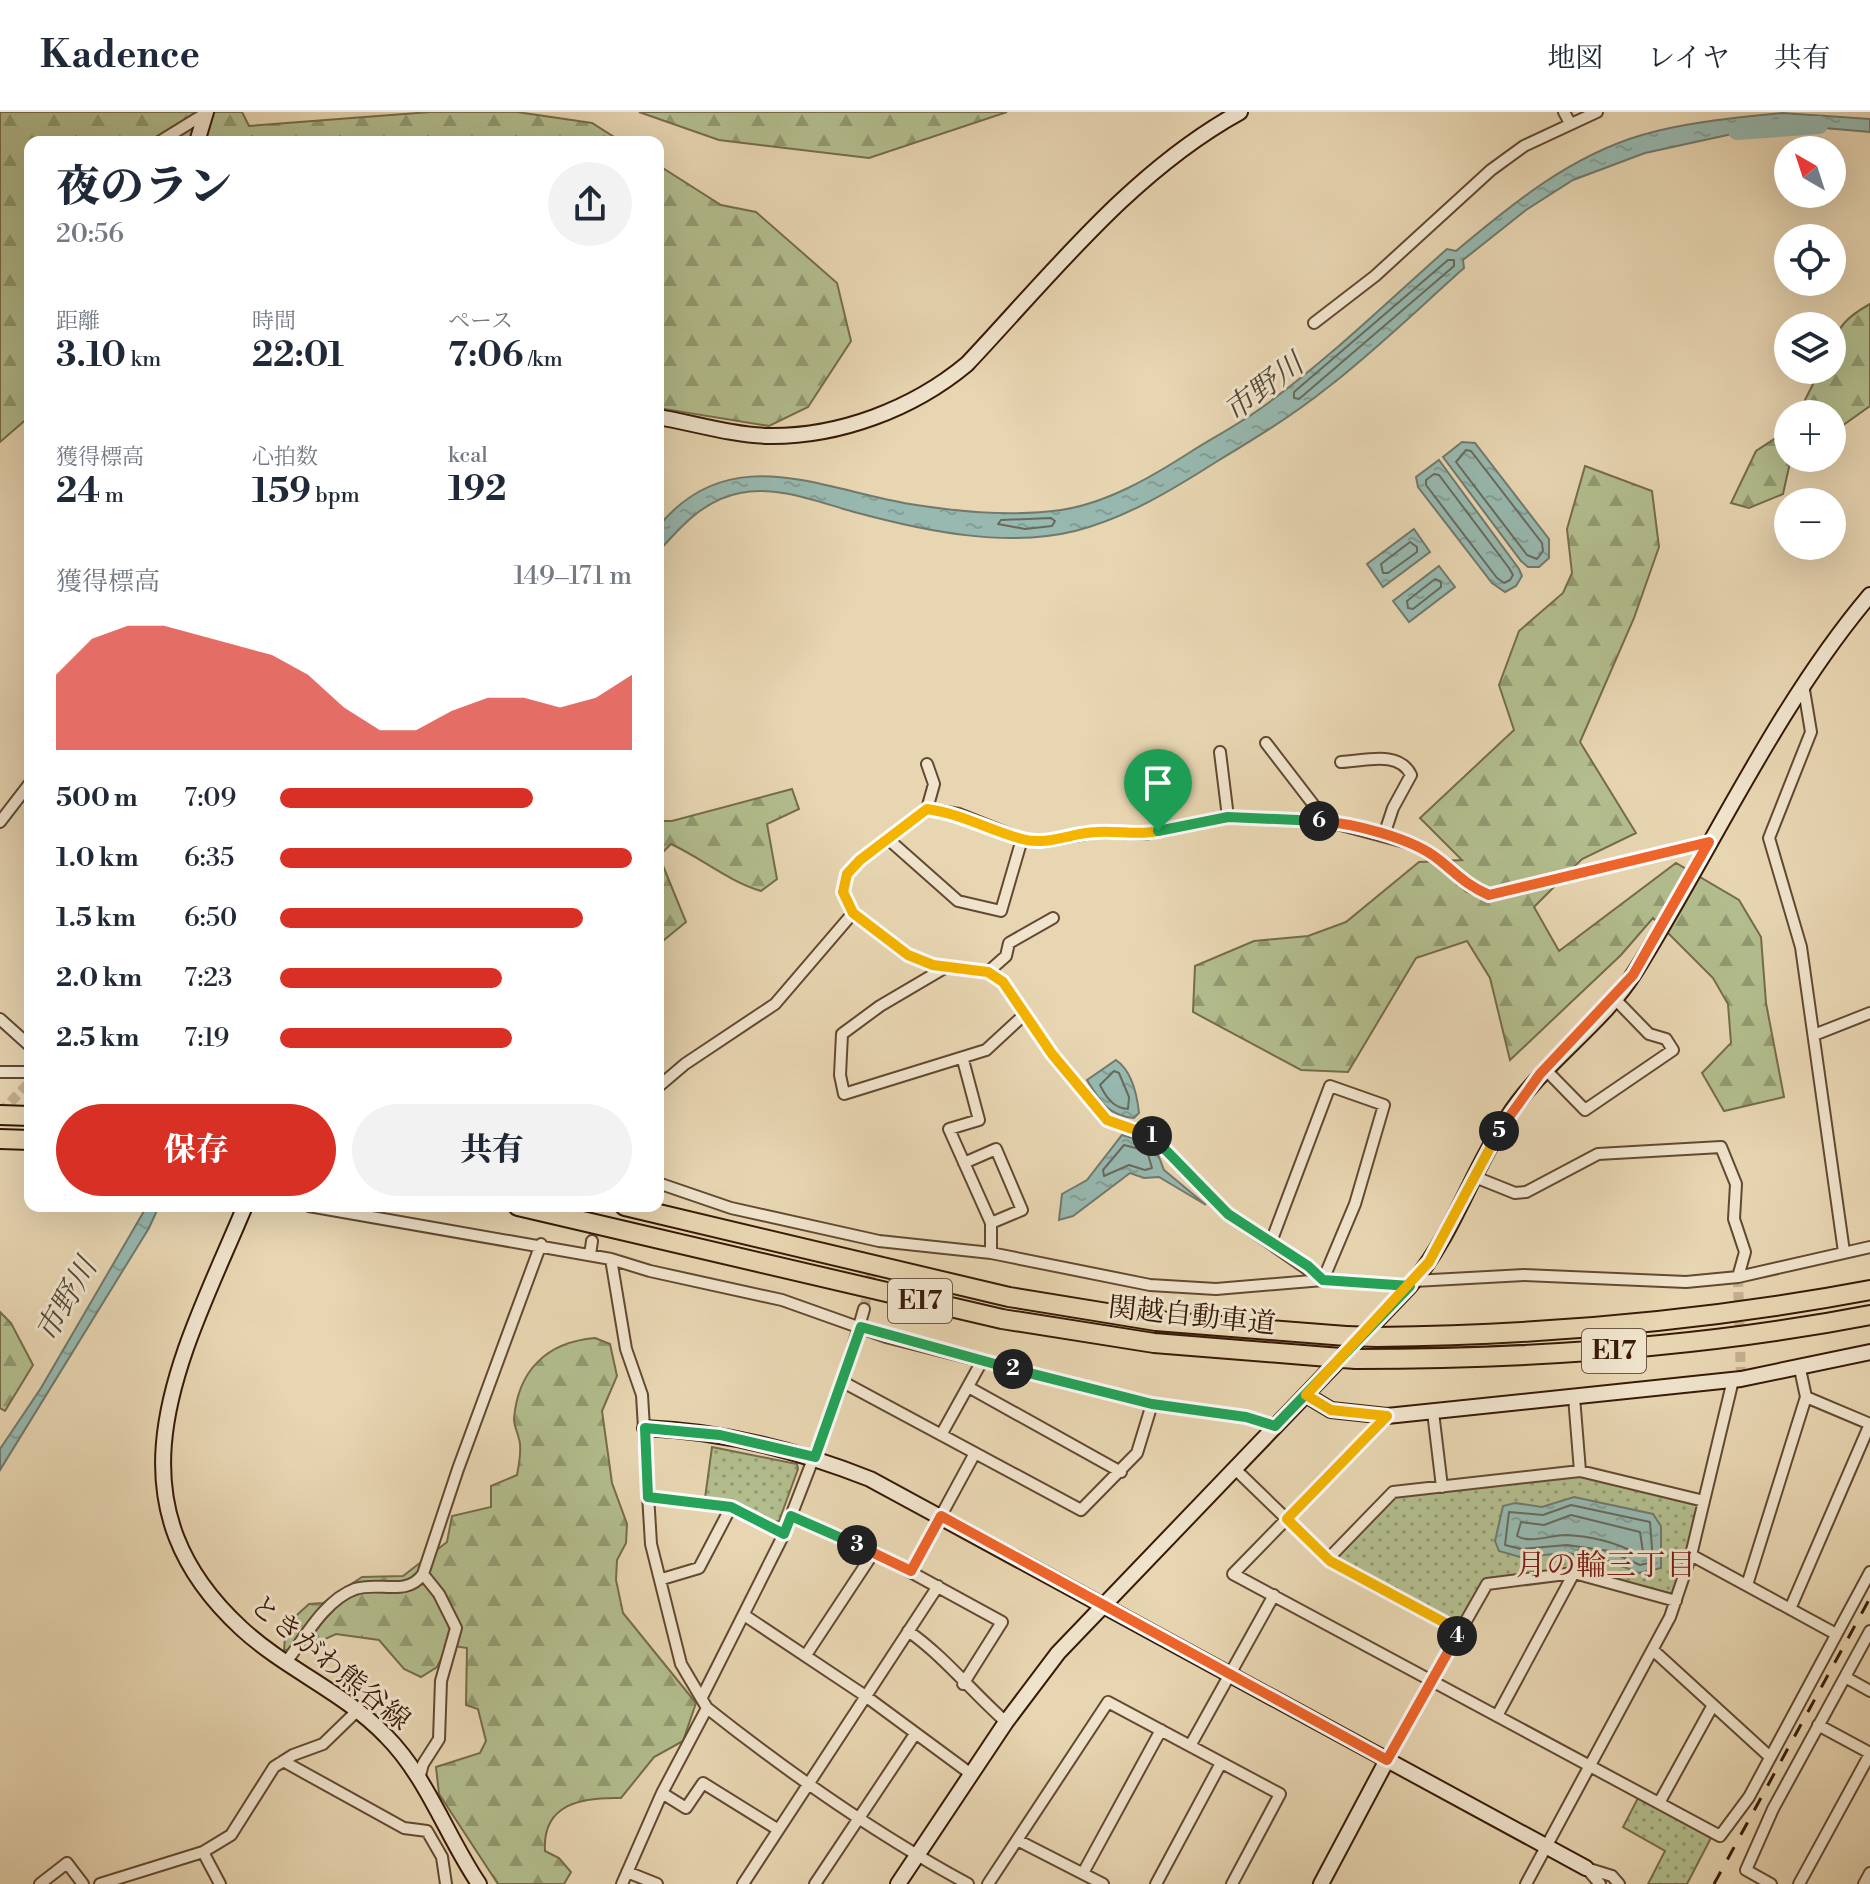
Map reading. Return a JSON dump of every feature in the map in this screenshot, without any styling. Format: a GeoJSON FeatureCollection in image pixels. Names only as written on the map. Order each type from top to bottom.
{"type":"FeatureCollection","features":[{"type":"Feature","properties":{"kind":"highway"},"geometry":{"type":"LineString","coordinates":[[0,1115],[24,1116]]}},
{"type":"Feature","properties":{"kind":"highway"},"geometry":{"type":"LineString","coordinates":[[0,1139],[24,1140]]}},
{"type":"Feature","properties":{"kind":"highway","name":"関越自動車道"},"geometry":{"type":"LineString","coordinates":[[544,1212],[1002,1319],[1154,1343],[1328,1357],[1465,1359],[1625,1350],[1806,1327],[1870,1315]]}},
{"type":"Feature","properties":{"kind":"highway","name":"関越自動車道"},"geometry":{"type":"LineString","coordinates":[[649,1212],[799,1250],[1023,1300],[1156,1321],[1346,1336],[1625,1327],[1743,1312],[1870,1290]]}},
{"type":"Feature","properties":{"kind":"street"},"geometry":{"type":"LineString","coordinates":[[168,136],[206,112]]}},
{"type":"Feature","properties":{"kind":"street"},"geometry":{"type":"LineString","coordinates":[[199,136],[206,112]]}},
{"type":"Feature","properties":{"kind":"street"},"geometry":{"type":"LineString","coordinates":[[664,418],[766,436],[843,426],[902,406],[943,384],[967,364],[1148,176],[1201,135],[1240,112]]}},
{"type":"Feature","properties":{"kind":"street"},"geometry":{"type":"LineString","coordinates":[[1564,112],[1570,123]]}},
{"type":"Feature","properties":{"kind":"street"},"geometry":{"type":"LineString","coordinates":[[1314,323],[1375,276],[1491,170],[1524,146],[1597,112]]}},
{"type":"Feature","properties":{"kind":"street"},"geometry":{"type":"LineString","coordinates":[[898,1884],[1006,1722],[1047,1667],[1103,1604],[1412,1284],[1450,1228],[1507,1117],[1545,1069],[1633,975],[1709,842],[1848,621],[1870,595]]}},
{"type":"Feature","properties":{"kind":"street"},"geometry":{"type":"LineString","coordinates":[[1804,690],[1811,732],[1769,838],[1801,947],[1844,1252]]}},
{"type":"Feature","properties":{"kind":"street"},"geometry":{"type":"LineString","coordinates":[[1266,743],[1326,821]]}},
{"type":"Feature","properties":{"kind":"street"},"geometry":{"type":"LineString","coordinates":[[1220,752],[1228,817]]}},
{"type":"Feature","properties":{"kind":"street"},"geometry":{"type":"LineString","coordinates":[[1341,762],[1398,760],[1406,765],[1411,775],[1393,808],[1384,835]]}},
{"type":"Feature","properties":{"kind":"street"},"geometry":{"type":"LineString","coordinates":[[927,764],[934,784],[927,809],[847,874],[843,892],[853,913],[908,955],[948,966],[988,972],[1003,982],[1052,1054],[1107,1120],[1150,1134],[1228,1214],[1323,1280]]}},
{"type":"Feature","properties":{"kind":"street"},"geometry":{"type":"LineString","coordinates":[[1138,770],[1160,769],[1158,831]]}},
{"type":"Feature","properties":{"kind":"street"},"geometry":{"type":"LineString","coordinates":[[0,822],[24,791]]}},
{"type":"Feature","properties":{"kind":"street"},"geometry":{"type":"LineString","coordinates":[[927,809],[959,814],[1022,839],[1042,842],[1096,832],[1146,834],[1228,817],[1326,821],[1416,845],[1439,859],[1469,886],[1489,895],[1709,842]]}},
{"type":"Feature","properties":{"kind":"street"},"geometry":{"type":"LineString","coordinates":[[888,839],[958,901],[1001,911],[1022,839]]}},
{"type":"Feature","properties":{"kind":"street"},"geometry":{"type":"LineString","coordinates":[[664,1082],[685,1064],[775,1004],[853,913]]}},
{"type":"Feature","properties":{"kind":"street"},"geometry":{"type":"LineString","coordinates":[[988,972],[1006,956],[1009,943],[1053,918]]}},
{"type":"Feature","properties":{"kind":"street"},"geometry":{"type":"LineString","coordinates":[[948,966],[880,1006],[842,1034],[840,1075],[844,1094],[963,1060],[986,1050],[1025,1014]]}},
{"type":"Feature","properties":{"kind":"street"},"geometry":{"type":"LineString","coordinates":[[1545,1069],[1585,1110],[1673,1050],[1666,1039],[1649,1034],[1614,998]]}},
{"type":"Feature","properties":{"kind":"street"},"geometry":{"type":"LineString","coordinates":[[1814,1035],[1870,1013]]}},
{"type":"Feature","properties":{"kind":"street"},"geometry":{"type":"LineString","coordinates":[[0,1019],[24,1041]]}},
{"type":"Feature","properties":{"kind":"street"},"geometry":{"type":"LineString","coordinates":[[963,1060],[979,1120],[949,1129],[991,1223],[991,1253]]}},
{"type":"Feature","properties":{"kind":"street"},"geometry":{"type":"LineString","coordinates":[[0,1072],[24,1072]]}},
{"type":"Feature","properties":{"kind":"street"},"geometry":{"type":"LineString","coordinates":[[1271,1242],[1330,1086],[1384,1105],[1355,1204],[1323,1280]]}},
{"type":"Feature","properties":{"kind":"street"},"geometry":{"type":"LineString","coordinates":[[1475,1177],[1515,1193],[1526,1192],[1598,1154],[1721,1147],[1736,1184],[1734,1219],[1745,1252],[1738,1277]]}},
{"type":"Feature","properties":{"kind":"street"},"geometry":{"type":"LineString","coordinates":[[964,1163],[996,1149],[1022,1210],[991,1223]]}},
{"type":"Feature","properties":{"kind":"street"},"geometry":{"type":"LineString","coordinates":[[664,1185],[731,1208],[878,1246],[991,1253],[1150,1285],[1216,1289],[1323,1280],[1412,1284],[1524,1275],[1686,1282],[1738,1277],[1870,1247]]}},
{"type":"Feature","properties":{"kind":"street","name":"ときがわ熊谷線"},"geometry":{"type":"LineString","coordinates":[[243,1212],[171,1387],[162,1431],[162,1470],[174,1529],[206,1591],[240,1628],[357,1711],[386,1736],[419,1779],[453,1846],[479,1884]]}},
{"type":"Feature","properties":{"kind":"street"},"geometry":{"type":"LineString","coordinates":[[346,1212],[541,1244],[611,1259],[650,1271],[782,1300],[861,1327],[1152,1404],[1246,1417],[1275,1426]]}},
{"type":"Feature","properties":{"kind":"street"},"geometry":{"type":"LineString","coordinates":[[590,1255],[592,1241]]}},
{"type":"Feature","properties":{"kind":"street"},"geometry":{"type":"LineString","coordinates":[[287,1661],[328,1608],[346,1594],[374,1587],[409,1587],[416,1585],[423,1574],[541,1244]]}},
{"type":"Feature","properties":{"kind":"street"},"geometry":{"type":"LineString","coordinates":[[611,1259],[626,1349],[642,1395],[651,1544],[681,1664],[707,1708],[807,1783],[916,1856],[968,1884]]}},
{"type":"Feature","properties":{"kind":"street"},"geometry":{"type":"LineString","coordinates":[[702,1697],[784,1534],[843,1382],[864,1309]]}},
{"type":"Feature","properties":{"kind":"street"},"geometry":{"type":"LineString","coordinates":[[1306,1395],[1331,1410],[1387,1416],[1733,1380],[1800,1369],[1870,1352]]}},
{"type":"Feature","properties":{"kind":"street"},"geometry":{"type":"LineString","coordinates":[[941,1435],[970,1388],[982,1361]]}},
{"type":"Feature","properties":{"kind":"street"},"geometry":{"type":"LineString","coordinates":[[1747,1585],[1806,1397],[1800,1369]]}},
{"type":"Feature","properties":{"kind":"street"},"geometry":{"type":"LineString","coordinates":[[1526,1884],[1654,1651],[1676,1601],[1691,1555],[1733,1380]]}},
{"type":"Feature","properties":{"kind":"street"},"geometry":{"type":"LineString","coordinates":[[843,1382],[1081,1510],[1137,1453],[1152,1404]]}},
{"type":"Feature","properties":{"kind":"street"},"geometry":{"type":"LineString","coordinates":[[970,1388],[1121,1472]]}},
{"type":"Feature","properties":{"kind":"street"},"geometry":{"type":"LineString","coordinates":[[1574,1397],[1580,1471]]}},
{"type":"Feature","properties":{"kind":"street"},"geometry":{"type":"LineString","coordinates":[[1790,1609],[1870,1424],[1806,1397]]}},
{"type":"Feature","properties":{"kind":"street"},"geometry":{"type":"LineString","coordinates":[[1433,1412],[1442,1487]]}},
{"type":"Feature","properties":{"kind":"street"},"geometry":{"type":"LineString","coordinates":[[1387,1416],[1233,1574],[1720,1836],[1749,1797],[1870,1572]]}},
{"type":"Feature","properties":{"kind":"street"},"geometry":{"type":"LineString","coordinates":[[645,1428],[720,1435],[815,1457],[870,1479],[1586,1868],[1612,1876],[1619,1884]]}},
{"type":"Feature","properties":{"kind":"street"},"geometry":{"type":"LineString","coordinates":[[911,1571],[975,1453]]}},
{"type":"Feature","properties":{"kind":"street"},"geometry":{"type":"LineString","coordinates":[[1234,1468],[1328,1559],[1460,1631]]}},
{"type":"Feature","properties":{"kind":"street"},"geometry":{"type":"LineString","coordinates":[[1328,1559],[1393,1492],[1580,1471],[1704,1501]]}},
{"type":"Feature","properties":{"kind":"street"},"geometry":{"type":"LineString","coordinates":[[648,1497],[731,1507],[784,1534]]}},
{"type":"Feature","properties":{"kind":"street"},"geometry":{"type":"LineString","coordinates":[[662,1579],[699,1568],[731,1507]]}},
{"type":"Feature","properties":{"kind":"street"},"geometry":{"type":"LineString","coordinates":[[791,1516],[874,1552],[1002,1622],[963,1684]]}},
{"type":"Feature","properties":{"kind":"street"},"geometry":{"type":"LineString","coordinates":[[806,1655],[874,1552]]}},
{"type":"Feature","properties":{"kind":"street"},"geometry":{"type":"LineString","coordinates":[[1691,1555],[1836,1634]]}},
{"type":"Feature","properties":{"kind":"street"},"geometry":{"type":"LineString","coordinates":[[1321,1884],[1487,1584],[1574,1573],[1676,1601]]}},
{"type":"Feature","properties":{"kind":"street"},"geometry":{"type":"LineString","coordinates":[[1497,1716],[1574,1573]]}},
{"type":"Feature","properties":{"kind":"street"},"geometry":{"type":"LineString","coordinates":[[419,1779],[423,1764],[435,1751],[439,1739],[441,1681],[456,1628],[439,1594],[423,1574]]}},
{"type":"Feature","properties":{"kind":"street"},"geometry":{"type":"LineString","coordinates":[[743,1884],[938,1586]]}},
{"type":"Feature","properties":{"kind":"street"},"geometry":{"type":"LineString","coordinates":[[1190,1746],[1274,1595]]}},
{"type":"Feature","properties":{"kind":"street"},"geometry":{"type":"LineString","coordinates":[[744,1615],[864,1695],[971,1774]]}},
{"type":"Feature","properties":{"kind":"street"},"geometry":{"type":"LineString","coordinates":[[908,1631],[939,1653],[963,1684],[1006,1722]]}},
{"type":"Feature","properties":{"kind":"street"},"geometry":{"type":"LineString","coordinates":[[1771,1884],[1746,1870],[1763,1839],[1773,1809],[1870,1631]]}},
{"type":"Feature","properties":{"kind":"street"},"geometry":{"type":"LineString","coordinates":[[1654,1651],[1770,1757]]}},
{"type":"Feature","properties":{"kind":"street"},"geometry":{"type":"LineString","coordinates":[[1845,1677],[1870,1691]]}},
{"type":"Feature","properties":{"kind":"street"},"geometry":{"type":"LineString","coordinates":[[988,1884],[1108,1702],[1280,1794],[1232,1884]]}},
{"type":"Feature","properties":{"kind":"street"},"geometry":{"type":"LineString","coordinates":[[1659,1803],[1713,1705]]}},
{"type":"Feature","properties":{"kind":"street"},"geometry":{"type":"LineString","coordinates":[[622,1884],[662,1793],[707,1708]]}},
{"type":"Feature","properties":{"kind":"street"},"geometry":{"type":"LineString","coordinates":[[109,1882],[203,1852],[231,1835],[264,1778],[283,1761],[323,1744],[357,1711]]}},
{"type":"Feature","properties":{"kind":"street"},"geometry":{"type":"LineString","coordinates":[[1799,1884],[1870,1754],[1818,1725]]}},
{"type":"Feature","properties":{"kind":"street"},"geometry":{"type":"LineString","coordinates":[[1083,1873],[1161,1730]]}},
{"type":"Feature","properties":{"kind":"street"},"geometry":{"type":"LineString","coordinates":[[815,1884],[915,1734]]}},
{"type":"Feature","properties":{"kind":"street"},"geometry":{"type":"LineString","coordinates":[[283,1761],[404,1828],[427,1831],[442,1857],[446,1884]]}},
{"type":"Feature","properties":{"kind":"street"},"geometry":{"type":"LineString","coordinates":[[1156,1884],[1221,1763]]}},
{"type":"Feature","properties":{"kind":"street"},"geometry":{"type":"LineString","coordinates":[[662,1793],[686,1808],[703,1783],[777,1829]]}},
{"type":"Feature","properties":{"kind":"street"},"geometry":{"type":"LineString","coordinates":[[1017,1840],[1103,1884]]}},
{"type":"Feature","properties":{"kind":"street"},"geometry":{"type":"LineString","coordinates":[[203,1852],[220,1884]]}},
{"type":"Feature","properties":{"kind":"street"},"geometry":{"type":"LineString","coordinates":[[40,1884],[67,1863],[83,1884]]}},
{"type":"Feature","properties":{"kind":"street"},"geometry":{"type":"LineString","coordinates":[[1586,1868],[1600,1884]]}},
{"type":"Feature","properties":{"kind":"street"},"geometry":{"type":"LineString","coordinates":[[627,1872],[657,1884]]}},
{"type":"Feature","properties":{"kind":"street"},"geometry":{"type":"LineString","coordinates":[[1864,1884],[1870,1873]]}},
{"type":"Feature","properties":{"kind":"green space"},"geometry":{"type":"Polygon","coordinates":[[[0,112],[242,112],[249,126],[430,112],[517,112],[592,123],[613,136],[24,136],[24,421],[0,442],[0,112]]]}},
{"type":"Feature","properties":{"kind":"green space"},"geometry":{"type":"Polygon","coordinates":[[[639,112],[1007,112],[869,158],[719,140],[639,112]]]}},
{"type":"Feature","properties":{"kind":"green space"},"geometry":{"type":"Polygon","coordinates":[[[664,169],[721,205],[756,212],[837,283],[851,341],[808,407],[769,426],[664,409],[664,169]]]}},
{"type":"Feature","properties":{"kind":"green space"},"geometry":{"type":"Polygon","coordinates":[[[1870,304],[1870,406],[1846,423],[1846,400],[1805,400],[1813,384],[1846,384],[1846,321],[1870,304]]]}},
{"type":"Feature","properties":{"kind":"green space"},"geometry":{"type":"Polygon","coordinates":[[[1774,439],[1774,472],[1788,472],[1784,488],[1774,488],[1774,498],[1749,508],[1731,503],[1756,451],[1774,439]]]}},
{"type":"Feature","properties":{"kind":"green space"},"geometry":{"type":"Polygon","coordinates":[[[1585,466],[1652,491],[1659,547],[1634,618],[1580,742],[1636,833],[1582,859],[1534,907],[1559,951],[1676,863],[1739,900],[1761,937],[1766,1003],[1784,1097],[1724,1111],[1702,1073],[1731,1043],[1728,1004],[1713,978],[1653,918],[1621,955],[1510,1060],[1490,978],[1467,941],[1416,958],[1348,1072],[1301,1070],[1193,1012],[1195,966],[1254,941],[1308,936],[1346,922],[1419,862],[1462,860],[1420,818],[1514,730],[1499,685],[1519,631],[1563,593],[1572,573],[1567,529],[1585,466]]]}},
{"type":"Feature","properties":{"kind":"green space"},"geometry":{"type":"Polygon","coordinates":[[[792,789],[799,809],[767,824],[777,879],[761,891],[738,882],[671,844],[664,851],[664,821],[792,789]]]}},
{"type":"Feature","properties":{"kind":"green space"},"geometry":{"type":"Polygon","coordinates":[[[664,868],[686,922],[664,940],[664,868]]]}},
{"type":"Feature","properties":{"kind":"green space"},"geometry":{"type":"Polygon","coordinates":[[[0,1312],[11,1323],[33,1365],[5,1411],[0,1408],[0,1312]]]}},
{"type":"Feature","properties":{"kind":"green space"},"geometry":{"type":"Polygon","coordinates":[[[595,1338],[610,1344],[617,1376],[602,1411],[612,1483],[627,1524],[626,1543],[617,1560],[616,1580],[623,1613],[696,1703],[683,1741],[654,1757],[621,1798],[579,1802],[568,1806],[550,1822],[545,1851],[559,1858],[571,1872],[564,1884],[498,1884],[439,1794],[436,1767],[480,1753],[486,1741],[478,1709],[466,1705],[467,1648],[448,1645],[437,1667],[421,1677],[404,1669],[379,1640],[336,1634],[305,1648],[284,1650],[286,1625],[309,1604],[323,1603],[362,1577],[403,1576],[447,1542],[452,1516],[491,1507],[491,1486],[517,1475],[520,1448],[514,1419],[522,1386],[529,1373],[549,1352],[563,1345],[595,1338]]]}},
{"type":"Feature","properties":{"kind":"green space"},"geometry":{"type":"Polygon","coordinates":[[[712,1447],[797,1464],[798,1469],[779,1521],[774,1522],[732,1500],[705,1498],[712,1447]]]}},
{"type":"Feature","properties":{"kind":"green space"},"geometry":{"type":"Polygon","coordinates":[[[1580,1471],[1704,1501],[1676,1601],[1574,1573],[1487,1584],[1460,1631],[1330,1561],[1393,1492],[1580,1471]]]}},
{"type":"Feature","properties":{"kind":"green space"},"geometry":{"type":"Polygon","coordinates":[[[1639,1796],[1712,1836],[1687,1884],[1648,1884],[1665,1851],[1623,1827],[1639,1796]]]}},
{"type":"Feature","properties":{"kind":"water"},"geometry":{"type":"Polygon","coordinates":[[[1782,113],[1870,119],[1870,132],[1778,124],[1645,153],[1573,180],[1526,210],[1463,260],[1464,268],[1380,344],[1314,398],[1183,483],[1112,519],[1049,536],[994,538],[910,526],[799,496],[755,491],[727,496],[704,508],[664,546],[664,521],[686,500],[715,484],[745,477],[809,481],[910,504],[985,513],[1061,510],[1113,495],[1162,470],[1264,406],[1335,350],[1447,249],[1456,251],[1543,183],[1590,155],[1616,144],[1642,135],[1711,121],[1782,113]]]}},
{"type":"Feature","properties":{"kind":"water"},"geometry":{"type":"Polygon","coordinates":[[[1462,442],[1475,443],[1549,539],[1549,558],[1539,567],[1528,567],[1521,561],[1443,457],[1462,442]]]}},
{"type":"Feature","properties":{"kind":"water"},"geometry":{"type":"Polygon","coordinates":[[[1439,460],[1519,569],[1522,576],[1516,586],[1505,592],[1492,583],[1418,487],[1416,477],[1439,460]]]}},
{"type":"Feature","properties":{"kind":"water"},"geometry":{"type":"Polygon","coordinates":[[[1414,529],[1430,552],[1383,587],[1367,564],[1414,529]]]}},
{"type":"Feature","properties":{"kind":"water"},"geometry":{"type":"Polygon","coordinates":[[[1439,566],[1455,587],[1409,622],[1393,601],[1439,566]]]}},
{"type":"Feature","properties":{"kind":"water"},"geometry":{"type":"Polygon","coordinates":[[[1116,1060],[1126,1070],[1135,1091],[1139,1113],[1134,1118],[1111,1110],[1087,1080],[1116,1060]]]}},
{"type":"Feature","properties":{"kind":"water"},"geometry":{"type":"Polygon","coordinates":[[[1122,1135],[1154,1144],[1164,1170],[1206,1205],[1159,1177],[1144,1178],[1130,1173],[1073,1216],[1059,1220],[1062,1194],[1087,1180],[1122,1135]]]}},
{"type":"Feature","properties":{"kind":"water"},"geometry":{"type":"Polygon","coordinates":[[[144,1212],[156,1212],[0,1470],[0,1449],[41,1388],[144,1212]]]}},
{"type":"Feature","properties":{"kind":"water"},"geometry":{"type":"Polygon","coordinates":[[[1574,1497],[1653,1514],[1661,1526],[1661,1568],[1639,1573],[1598,1557],[1566,1553],[1520,1557],[1499,1551],[1495,1541],[1503,1506],[1515,1503],[1542,1507],[1574,1497]]]}},
{"type":"Feature","properties":{"kind":"waterway","name":"市野川"},"geometry":{"type":"LineString","coordinates":[[1737,131],[1819,125]]}},
{"type":"Feature","properties":{"kind":"tunnel"},"geometry":{"type":"LineString","coordinates":[[0,1113],[24,1088]]}},
{"type":"Feature","properties":{"kind":"tunnel"},"geometry":{"type":"LineString","coordinates":[[592,1241],[599,1212]]}},
{"type":"Feature","properties":{"kind":"tunnel"},"geometry":{"type":"LineString","coordinates":[[864,1309],[876,1252]]}},
{"type":"Feature","properties":{"kind":"tunnel"},"geometry":{"type":"LineString","coordinates":[[1738,1277],[1741,1379]]}},
{"type":"Feature","properties":{"kind":"railway"},"geometry":{"type":"LineString","coordinates":[[1714,1884],[1870,1598]]}},
{"type":"Feature","properties":{"kind":"district","name":"月の輪三丁目"},"geometry":{"type":"Point","coordinates":[1606,1566]}},
{"type":"Feature","properties":{"kind":"route"},"geometry":{"type":"LineString","coordinates":[[1158,831],[1146,834],[1096,832],[1042,842],[1022,839],[959,814],[927,809],[860,860],[847,874],[843,892],[853,913],[908,955],[933,965],[988,972],[1003,982],[1052,1054],[1107,1120],[1150,1134],[1228,1214],[1308,1266],[1323,1280],[1410,1286],[1275,1426],[1246,1417],[1152,1404],[886,1337],[861,1327],[815,1457],[720,1435],[645,1428],[648,1497],[731,1507],[784,1534],[791,1516],[911,1571],[941,1516],[1387,1760],[1460,1631],[1330,1561],[1287,1519],[1387,1416],[1331,1410],[1306,1395],[1410,1286],[1429,1262],[1507,1117],[1540,1074],[1633,975],[1709,842],[1489,895],[1469,886],[1439,859],[1416,845],[1326,821],[1228,817],[1158,831]]}}]}
